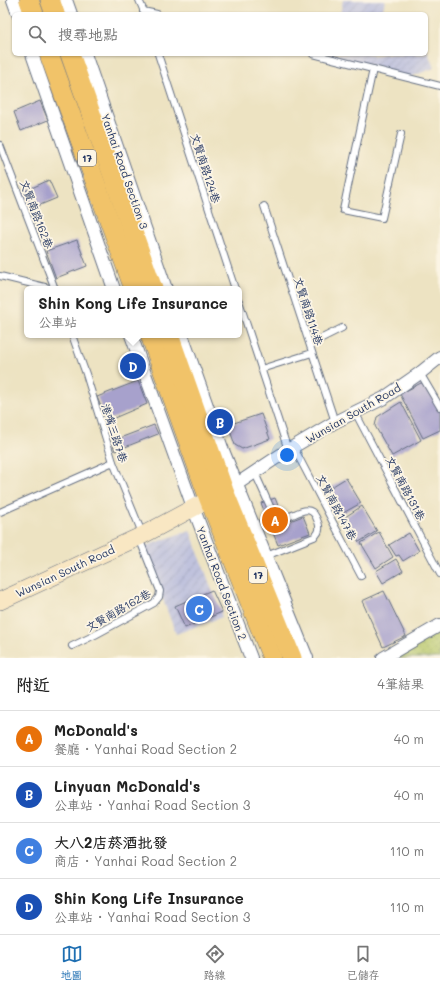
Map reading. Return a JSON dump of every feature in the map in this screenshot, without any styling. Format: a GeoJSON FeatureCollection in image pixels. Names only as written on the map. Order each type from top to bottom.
{"type":"FeatureCollection","features":[{"type":"Feature","properties":{"kind":"main road"},"geometry":{"type":"LineString","coordinates":[[29,0],[33,12]]}},
{"type":"Feature","properties":{"kind":"main road"},"geometry":{"type":"LineString","coordinates":[[50,0],[54,12]]}},
{"type":"Feature","properties":{"kind":"main road","name":"Yanhai Road Section 3"},"geometry":{"type":"LineString","coordinates":[[50,56],[132,260],[151,286]]}},
{"type":"Feature","properties":{"kind":"main road","name":"Yanhai Road Section 3"},"geometry":{"type":"LineString","coordinates":[[71,56],[132,260],[134,286]]}},
{"type":"Feature","properties":{"kind":"main road","name":"17"},"geometry":{"type":"LineString","coordinates":[[151,338],[216,496],[292,658]]}},
{"type":"Feature","properties":{"kind":"main road","name":"17"},"geometry":{"type":"LineString","coordinates":[[170,338],[216,496]]}},
{"type":"Feature","properties":{"kind":"main road","name":"Yanhai Road Section 2"},"geometry":{"type":"LineString","coordinates":[[216,496],[272,658]]}},
{"type":"Feature","properties":{"kind":"street"},"geometry":{"type":"LineString","coordinates":[[13,0],[17,12]]}},
{"type":"Feature","properties":{"kind":"street"},"geometry":{"type":"LineString","coordinates":[[66,0],[70,12]]}},
{"type":"Feature","properties":{"kind":"street","name":"Yanhai Road Section 3"},"geometry":{"type":"LineString","coordinates":[[33,56],[132,260],[162,286]]}},
{"type":"Feature","properties":{"kind":"street","name":"Yanhai Road Section 3"},"geometry":{"type":"LineString","coordinates":[[85,56],[132,260],[116,286]]}},
{"type":"Feature","properties":{"kind":"street"},"geometry":{"type":"LineString","coordinates":[[133,338],[216,496],[266,556],[307,658]]}},
{"type":"Feature","properties":{"kind":"street"},"geometry":{"type":"LineString","coordinates":[[183,338],[222,448],[216,496]]}},
{"type":"Feature","properties":{"kind":"street","name":"Wunsian South Road"},"geometry":{"type":"LineString","coordinates":[[0,601],[141,536],[216,496],[335,422],[384,398],[440,357]]}},
{"type":"Feature","properties":{"kind":"street","name":"Yanhai Road Section 2"},"geometry":{"type":"LineString","coordinates":[[216,496],[251,658]]}},
{"type":"Feature","properties":{"kind":"street"},"geometry":{"type":"LineString","coordinates":[[383,658],[440,625]]}},
{"type":"Feature","properties":{"kind":"lane"},"geometry":{"type":"LineString","coordinates":[[139,0],[144,12]]}},
{"type":"Feature","properties":{"kind":"lane","name":"文賢南路124巷"},"geometry":{"type":"LineString","coordinates":[[159,56],[234,286]]}},
{"type":"Feature","properties":{"kind":"lane"},"geometry":{"type":"LineString","coordinates":[[321,56],[440,86]]}},
{"type":"Feature","properties":{"kind":"lane"},"geometry":{"type":"LineString","coordinates":[[373,69],[343,210],[382,218],[401,134]]}},
{"type":"Feature","properties":{"kind":"lane","name":"文賢南路162巷"},"geometry":{"type":"LineString","coordinates":[[0,145],[53,286]]}},
{"type":"Feature","properties":{"kind":"lane","name":"文賢南路114巷"},"geometry":{"type":"LineString","coordinates":[[264,206],[335,422]]}},
{"type":"Feature","properties":{"kind":"lane","name":"文賢南路162巷"},"geometry":{"type":"LineString","coordinates":[[0,276],[42,286]]}},
{"type":"Feature","properties":{"kind":"lane"},"geometry":{"type":"LineString","coordinates":[[242,310],[261,369],[291,449]]}},
{"type":"Feature","properties":{"kind":"lane"},"geometry":{"type":"LineString","coordinates":[[310,344],[342,328]]}},
{"type":"Feature","properties":{"kind":"lane","name":"港嘴三路7巷"},"geometry":{"type":"LineString","coordinates":[[73,338],[86,374],[113,462],[141,536]]}},
{"type":"Feature","properties":{"kind":"lane"},"geometry":{"type":"LineString","coordinates":[[261,369],[312,353]]}},
{"type":"Feature","properties":{"kind":"lane"},"geometry":{"type":"LineString","coordinates":[[420,373],[440,407]]}},
{"type":"Feature","properties":{"kind":"lane","name":"文賢南路131巷"},"geometry":{"type":"LineString","coordinates":[[355,412],[440,574]]}},
{"type":"Feature","properties":{"kind":"lane","name":"文賢南路147巷"},"geometry":{"type":"LineString","coordinates":[[291,449],[361,576]]}},
{"type":"Feature","properties":{"kind":"lane"},"geometry":{"type":"LineString","coordinates":[[0,512],[113,462]]}},
{"type":"Feature","properties":{"kind":"lane"},"geometry":{"type":"LineString","coordinates":[[255,473],[273,513],[276,516],[281,518],[304,510],[310,510],[314,514],[319,525],[318,533],[314,537],[266,556]]}},
{"type":"Feature","properties":{"kind":"lane","name":"文賢南路162巷"},"geometry":{"type":"LineString","coordinates":[[72,646],[143,610],[159,598],[160,591],[141,536]]}},
{"type":"Feature","properties":{"kind":"shaded area"},"geometry":{"type":"Polygon","coordinates":[[[343,0],[385,0],[382,12],[340,12],[343,0]]]}},
{"type":"Feature","properties":{"kind":"shaded area"},"geometry":{"type":"Polygon","coordinates":[[[428,52],[434,68],[405,79],[371,65],[331,56],[428,56],[428,52]]]}},
{"type":"Feature","properties":{"kind":"shaded area"},"geometry":{"type":"Polygon","coordinates":[[[190,530],[222,617],[176,634],[143,547],[190,530]]]}},
{"type":"Feature","properties":{"kind":"green space"},"geometry":{"type":"Polygon","coordinates":[[[440,631],[440,658],[392,658],[440,631]]]}},
{"type":"Feature","properties":{"kind":"building"},"geometry":{"type":"Polygon","coordinates":[[[40,101],[48,120],[21,131],[14,112],[40,101]]]}},
{"type":"Feature","properties":{"kind":"building"},"geometry":{"type":"Polygon","coordinates":[[[49,180],[57,198],[28,210],[21,193],[49,180]]]}},
{"type":"Feature","properties":{"kind":"building"},"geometry":{"type":"Polygon","coordinates":[[[77,240],[87,266],[56,278],[46,251],[77,240]]]}},
{"type":"Feature","properties":{"kind":"building"},"geometry":{"type":"Polygon","coordinates":[[[138,381],[147,404],[107,421],[97,397],[138,381]]]}},
{"type":"Feature","properties":{"kind":"building"},"geometry":{"type":"Polygon","coordinates":[[[421,383],[426,384],[440,411],[440,430],[423,438],[400,394],[421,383]]]}},
{"type":"Feature","properties":{"kind":"building"},"geometry":{"type":"Polygon","coordinates":[[[401,402],[421,440],[392,456],[375,426],[377,417],[401,402]]]}},
{"type":"Feature","properties":{"kind":"building"},"geometry":{"type":"Polygon","coordinates":[[[261,414],[270,439],[242,449],[235,445],[228,425],[261,414]]]}},
{"type":"Feature","properties":{"kind":"building"},"geometry":{"type":"Polygon","coordinates":[[[154,425],[158,434],[115,451],[112,441],[154,425]]]}},
{"type":"Feature","properties":{"kind":"building"},"geometry":{"type":"Polygon","coordinates":[[[346,478],[361,503],[343,513],[328,489],[346,478]]]}},
{"type":"Feature","properties":{"kind":"building"},"geometry":{"type":"Polygon","coordinates":[[[275,498],[285,523],[303,516],[310,533],[278,545],[261,503],[275,498]]]}},
{"type":"Feature","properties":{"kind":"building"},"geometry":{"type":"Polygon","coordinates":[[[362,506],[377,531],[359,542],[345,517],[362,506]]]}},
{"type":"Feature","properties":{"kind":"building"},"geometry":{"type":"Polygon","coordinates":[[[379,532],[393,557],[376,568],[361,543],[379,532]]]}},
{"type":"Feature","properties":{"kind":"building"},"geometry":{"type":"Polygon","coordinates":[[[409,533],[419,551],[403,561],[399,555],[396,556],[389,545],[409,533]]]}},
{"type":"Feature","properties":{"kind":"building"},"geometry":{"type":"Polygon","coordinates":[[[396,559],[403,571],[383,583],[376,571],[396,559]]]}},
{"type":"Feature","properties":{"kind":"building"},"geometry":{"type":"Polygon","coordinates":[[[212,590],[222,612],[185,628],[175,606],[212,590]]]}},
{"type":"Feature","properties":{"kind":"building"},"geometry":{"type":"Polygon","coordinates":[[[384,591],[406,636],[383,647],[362,601],[384,591]]]}},
{"type":"Feature","properties":{"kind":"place","name":"Shin Kong Life Insurance"},"geometry":{"type":"Point","coordinates":[133,366]}},
{"type":"Feature","properties":{"kind":"place","name":"Linyuan McDonald's"},"geometry":{"type":"Point","coordinates":[220,422]}},
{"type":"Feature","properties":{"kind":"place","name":"McDonald's"},"geometry":{"type":"Point","coordinates":[275,520]}},
{"type":"Feature","properties":{"kind":"place","name":"大八2店菸酒批發"},"geometry":{"type":"Point","coordinates":[199,609]}}]}
